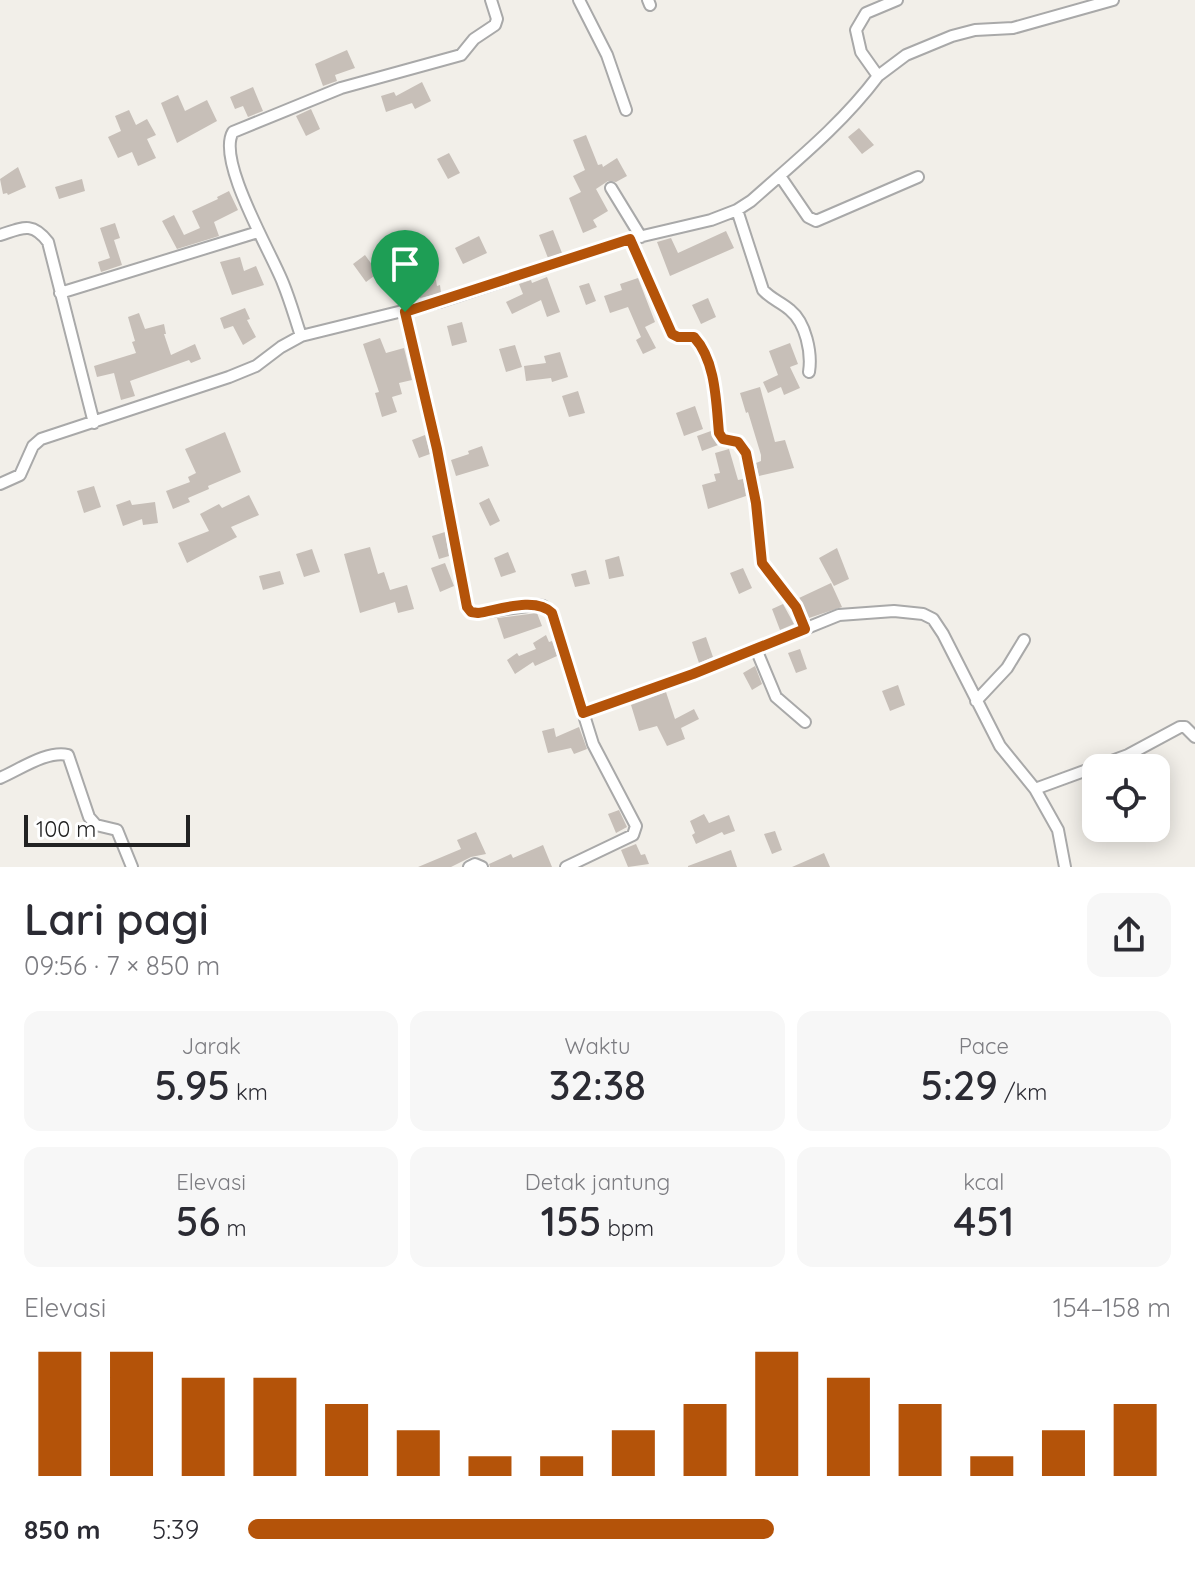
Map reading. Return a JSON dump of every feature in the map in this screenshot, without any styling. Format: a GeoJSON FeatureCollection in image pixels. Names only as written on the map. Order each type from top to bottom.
{"type":"FeatureCollection","features":[{"type":"Feature","properties":{"kind":"street"},"geometry":{"type":"LineString","coordinates":[[301,336],[284,285],[237,180],[229,146],[233,132],[341,88],[461,55],[474,39],[495,25],[497,19],[491,0]]}},
{"type":"Feature","properties":{"kind":"street"},"geometry":{"type":"LineString","coordinates":[[579,0],[607,55],[626,110]]}},
{"type":"Feature","properties":{"kind":"street"},"geometry":{"type":"LineString","coordinates":[[878,76],[861,52],[856,30],[866,13],[897,0]]}},
{"type":"Feature","properties":{"kind":"street"},"geometry":{"type":"LineString","coordinates":[[0,484],[20,475],[33,446],[41,439],[256,366],[301,336],[405,312],[635,238],[711,220],[737,210],[780,176],[858,103],[878,76],[906,55],[952,36],[975,30],[1013,28],[1113,0]]}},
{"type":"Feature","properties":{"kind":"street"},"geometry":{"type":"LineString","coordinates":[[780,176],[808,217],[816,221],[918,177]]}},
{"type":"Feature","properties":{"kind":"street"},"geometry":{"type":"LineString","coordinates":[[611,188],[635,238],[672,334],[694,337],[701,345],[713,382],[719,433],[723,439],[738,442],[746,453],[756,503],[762,563],[796,607],[805,629]]}},
{"type":"Feature","properties":{"kind":"street"},"geometry":{"type":"LineString","coordinates":[[737,210],[763,290],[771,299],[790,309],[801,322],[811,359],[809,372]]}},
{"type":"Feature","properties":{"kind":"street"},"geometry":{"type":"LineString","coordinates":[[0,235],[34,228],[48,242],[94,423]]}},
{"type":"Feature","properties":{"kind":"street"},"geometry":{"type":"LineString","coordinates":[[60,293],[258,232]]}},
{"type":"Feature","properties":{"kind":"street"},"geometry":{"type":"LineString","coordinates":[[405,312],[440,462],[467,607],[471,612],[478,613],[535,605],[552,613],[593,744],[636,826],[633,835],[566,867]]}},
{"type":"Feature","properties":{"kind":"street"},"geometry":{"type":"LineString","coordinates":[[583,713],[693,674],[839,615],[865,611],[923,614],[933,619],[943,634],[1000,746],[1035,789],[1058,830],[1065,867]]}},
{"type":"Feature","properties":{"kind":"street"},"geometry":{"type":"LineString","coordinates":[[976,701],[1007,668],[1024,640]]}},
{"type":"Feature","properties":{"kind":"street"},"geometry":{"type":"LineString","coordinates":[[756,649],[776,697],[805,722]]}},
{"type":"Feature","properties":{"kind":"street"},"geometry":{"type":"LineString","coordinates":[[1035,789],[1128,755],[1180,727],[1185,727],[1195,737]]}},
{"type":"Feature","properties":{"kind":"street"},"geometry":{"type":"LineString","coordinates":[[0,778],[49,756],[68,755],[89,817],[96,825],[114,828],[121,835],[132,867]]}},
{"type":"Feature","properties":{"kind":"street"},"geometry":{"type":"LineString","coordinates":[[469,867],[475,864],[482,867]]}},
{"type":"Feature","properties":{"kind":"building"},"geometry":{"type":"Polygon","coordinates":[[[347,50],[355,68],[335,75],[337,81],[323,86],[315,64],[347,50]]]}},
{"type":"Feature","properties":{"kind":"building"},"geometry":{"type":"Polygon","coordinates":[[[422,82],[431,101],[415,109],[412,103],[386,112],[381,96],[394,92],[396,96],[422,82]]]}},
{"type":"Feature","properties":{"kind":"building"},"geometry":{"type":"Polygon","coordinates":[[[253,87],[263,111],[248,117],[243,106],[235,109],[230,97],[253,87]]]}},
{"type":"Feature","properties":{"kind":"building"},"geometry":{"type":"Polygon","coordinates":[[[178,95],[185,111],[207,100],[217,121],[177,143],[161,103],[178,95]]]}},
{"type":"Feature","properties":{"kind":"building"},"geometry":{"type":"Polygon","coordinates":[[[311,109],[320,129],[306,136],[296,116],[311,109]]]}},
{"type":"Feature","properties":{"kind":"building"},"geometry":{"type":"Polygon","coordinates":[[[129,110],[136,125],[147,119],[156,135],[147,139],[156,158],[138,166],[132,152],[118,158],[108,137],[121,131],[115,116],[129,110]]]}},
{"type":"Feature","properties":{"kind":"building"},"geometry":{"type":"Polygon","coordinates":[[[859,128],[874,145],[862,154],[848,137],[859,128]]]}},
{"type":"Feature","properties":{"kind":"building"},"geometry":{"type":"Polygon","coordinates":[[[586,135],[598,165],[602,164],[603,167],[617,158],[627,176],[616,182],[608,181],[596,189],[608,211],[593,220],[597,227],[583,233],[569,198],[581,192],[573,176],[585,170],[573,140],[586,135]]]}},
{"type":"Feature","properties":{"kind":"building"},"geometry":{"type":"Polygon","coordinates":[[[449,153],[460,173],[448,179],[437,159],[449,153]]]}},
{"type":"Feature","properties":{"kind":"building"},"geometry":{"type":"Polygon","coordinates":[[[18,167],[26,187],[8,195],[3,194],[0,179],[18,167]]]}},
{"type":"Feature","properties":{"kind":"building"},"geometry":{"type":"Polygon","coordinates":[[[82,179],[85,191],[59,199],[55,187],[82,179]]]}},
{"type":"Feature","properties":{"kind":"building"},"geometry":{"type":"Polygon","coordinates":[[[229,191],[238,210],[214,222],[219,236],[177,249],[162,221],[174,215],[184,235],[200,228],[192,211],[229,191]]]}},
{"type":"Feature","properties":{"kind":"building"},"geometry":{"type":"Polygon","coordinates":[[[115,223],[120,238],[114,240],[122,265],[101,272],[98,262],[110,258],[100,228],[115,223]]]}},
{"type":"Feature","properties":{"kind":"building"},"geometry":{"type":"Polygon","coordinates":[[[553,230],[562,253],[548,258],[539,235],[553,230]]]}},
{"type":"Feature","properties":{"kind":"building"},"geometry":{"type":"Polygon","coordinates":[[[726,231],[734,248],[670,276],[657,242],[671,238],[678,253],[726,231]]]}},
{"type":"Feature","properties":{"kind":"building"},"geometry":{"type":"Polygon","coordinates":[[[479,236],[487,253],[463,264],[455,248],[479,236]]]}},
{"type":"Feature","properties":{"kind":"building"},"geometry":{"type":"Polygon","coordinates":[[[429,241],[441,293],[420,298],[414,244],[429,241]]]}},
{"type":"Feature","properties":{"kind":"building"},"geometry":{"type":"Polygon","coordinates":[[[365,255],[378,273],[366,282],[353,264],[365,255]]]}},
{"type":"Feature","properties":{"kind":"building"},"geometry":{"type":"Polygon","coordinates":[[[240,257],[244,271],[256,266],[264,285],[232,295],[220,262],[240,257]]]}},
{"type":"Feature","properties":{"kind":"building"},"geometry":{"type":"Polygon","coordinates":[[[547,277],[560,312],[547,317],[541,300],[512,314],[506,302],[523,294],[519,284],[547,277]]]}},
{"type":"Feature","properties":{"kind":"building"},"geometry":{"type":"Polygon","coordinates":[[[638,278],[655,322],[645,327],[656,348],[643,354],[636,340],[641,337],[628,307],[610,313],[604,296],[622,290],[620,284],[638,278]]]}},
{"type":"Feature","properties":{"kind":"building"},"geometry":{"type":"Polygon","coordinates":[[[589,283],[596,301],[586,305],[579,286],[589,283]]]}},
{"type":"Feature","properties":{"kind":"building"},"geometry":{"type":"Polygon","coordinates":[[[708,298],[716,317],[701,324],[692,305],[708,298]]]}},
{"type":"Feature","properties":{"kind":"building"},"geometry":{"type":"Polygon","coordinates":[[[245,308],[256,337],[243,345],[233,326],[224,329],[220,318],[245,308]]]}},
{"type":"Feature","properties":{"kind":"building"},"geometry":{"type":"Polygon","coordinates":[[[139,313],[145,329],[164,324],[171,355],[195,344],[201,359],[191,363],[189,360],[130,381],[135,396],[121,400],[114,373],[97,377],[94,366],[136,353],[128,317],[139,313]]]}},
{"type":"Feature","properties":{"kind":"building"},"geometry":{"type":"Polygon","coordinates":[[[462,322],[467,342],[452,346],[447,326],[462,322]]]}},
{"type":"Feature","properties":{"kind":"building"},"geometry":{"type":"Polygon","coordinates":[[[380,338],[386,353],[404,348],[412,380],[399,383],[402,394],[392,397],[397,412],[382,417],[375,393],[379,392],[363,344],[380,338]]]}},
{"type":"Feature","properties":{"kind":"building"},"geometry":{"type":"Polygon","coordinates":[[[790,343],[798,364],[790,367],[800,388],[784,395],[781,387],[768,393],[763,382],[778,375],[769,351],[790,343]]]}},
{"type":"Feature","properties":{"kind":"building"},"geometry":{"type":"Polygon","coordinates":[[[515,345],[522,367],[506,372],[499,349],[515,345]]]}},
{"type":"Feature","properties":{"kind":"building"},"geometry":{"type":"Polygon","coordinates":[[[560,352],[568,377],[552,382],[551,378],[526,381],[524,366],[546,363],[544,356],[560,352]]]}},
{"type":"Feature","properties":{"kind":"building"},"geometry":{"type":"Polygon","coordinates":[[[760,387],[775,442],[785,440],[794,468],[759,476],[756,463],[761,461],[761,455],[740,393],[760,387]]]}},
{"type":"Feature","properties":{"kind":"building"},"geometry":{"type":"Polygon","coordinates":[[[578,391],[585,413],[569,417],[562,396],[578,391]]]}},
{"type":"Feature","properties":{"kind":"building"},"geometry":{"type":"Polygon","coordinates":[[[695,406],[703,429],[684,436],[676,413],[695,406]]]}},
{"type":"Feature","properties":{"kind":"building"},"geometry":{"type":"Polygon","coordinates":[[[711,431],[718,445],[702,451],[697,436],[711,431]]]}},
{"type":"Feature","properties":{"kind":"building"},"geometry":{"type":"Polygon","coordinates":[[[225,432],[241,472],[208,486],[209,489],[188,498],[190,502],[173,509],[166,491],[190,482],[188,477],[196,473],[185,449],[225,432]]]}},
{"type":"Feature","properties":{"kind":"building"},"geometry":{"type":"Polygon","coordinates":[[[425,435],[430,454],[419,458],[412,440],[425,435]]]}},
{"type":"Feature","properties":{"kind":"building"},"geometry":{"type":"Polygon","coordinates":[[[482,446],[489,466],[456,476],[451,460],[482,446]]]}},
{"type":"Feature","properties":{"kind":"building"},"geometry":{"type":"Polygon","coordinates":[[[729,449],[738,480],[743,479],[746,496],[708,509],[702,485],[716,481],[714,474],[720,473],[715,453],[729,449]]]}},
{"type":"Feature","properties":{"kind":"building"},"geometry":{"type":"Polygon","coordinates":[[[94,486],[101,507],[84,513],[77,491],[94,486]]]}},
{"type":"Feature","properties":{"kind":"building"},"geometry":{"type":"Polygon","coordinates":[[[249,495],[259,515],[231,527],[237,537],[187,563],[178,543],[209,531],[200,514],[219,504],[222,508],[249,495]]]}},
{"type":"Feature","properties":{"kind":"building"},"geometry":{"type":"Polygon","coordinates":[[[489,498],[500,521],[490,526],[479,503],[489,498]]]}},
{"type":"Feature","properties":{"kind":"building"},"geometry":{"type":"Polygon","coordinates":[[[130,500],[132,505],[155,502],[158,523],[143,525],[142,519],[123,526],[116,505],[130,500]]]}},
{"type":"Feature","properties":{"kind":"building"},"geometry":{"type":"Polygon","coordinates":[[[445,532],[449,556],[439,559],[432,536],[445,532]]]}},
{"type":"Feature","properties":{"kind":"building"},"geometry":{"type":"Polygon","coordinates":[[[370,547],[378,574],[384,572],[390,590],[407,585],[414,609],[398,613],[395,602],[360,613],[344,554],[370,547]]]}},
{"type":"Feature","properties":{"kind":"building"},"geometry":{"type":"Polygon","coordinates":[[[837,548],[849,579],[834,586],[819,558],[837,548]]]}},
{"type":"Feature","properties":{"kind":"building"},"geometry":{"type":"Polygon","coordinates":[[[312,549],[320,572],[304,577],[296,554],[312,549]]]}},
{"type":"Feature","properties":{"kind":"building"},"geometry":{"type":"Polygon","coordinates":[[[508,552],[516,572],[501,577],[494,558],[508,552]]]}},
{"type":"Feature","properties":{"kind":"building"},"geometry":{"type":"Polygon","coordinates":[[[619,556],[624,576],[609,579],[605,560],[619,556]]]}},
{"type":"Feature","properties":{"kind":"building"},"geometry":{"type":"Polygon","coordinates":[[[445,563],[454,586],[440,592],[431,568],[445,563]]]}},
{"type":"Feature","properties":{"kind":"building"},"geometry":{"type":"Polygon","coordinates":[[[743,568],[752,588],[739,594],[730,573],[743,568]]]}},
{"type":"Feature","properties":{"kind":"building"},"geometry":{"type":"Polygon","coordinates":[[[586,570],[590,584],[575,587],[571,574],[586,570]]]}},
{"type":"Feature","properties":{"kind":"building"},"geometry":{"type":"Polygon","coordinates":[[[280,571],[284,584],[263,590],[259,576],[280,571]]]}},
{"type":"Feature","properties":{"kind":"building"},"geometry":{"type":"Polygon","coordinates":[[[831,583],[842,607],[809,618],[799,598],[831,583]]]}},
{"type":"Feature","properties":{"kind":"building"},"geometry":{"type":"Polygon","coordinates":[[[783,604],[794,624],[780,630],[772,609],[783,604]]]}},
{"type":"Feature","properties":{"kind":"building"},"geometry":{"type":"Polygon","coordinates":[[[537,613],[542,626],[504,639],[497,618],[537,613]]]}},
{"type":"Feature","properties":{"kind":"building"},"geometry":{"type":"Polygon","coordinates":[[[546,635],[549,642],[552,641],[557,656],[535,666],[533,662],[515,674],[507,660],[517,653],[519,656],[536,649],[533,643],[546,635]]]}},
{"type":"Feature","properties":{"kind":"building"},"geometry":{"type":"Polygon","coordinates":[[[706,637],[713,657],[699,663],[692,642],[706,637]]]}},
{"type":"Feature","properties":{"kind":"building"},"geometry":{"type":"Polygon","coordinates":[[[800,649],[807,669],[796,673],[788,653],[800,649]]]}},
{"type":"Feature","properties":{"kind":"building"},"geometry":{"type":"Polygon","coordinates":[[[755,666],[762,684],[752,690],[743,673],[755,666]]]}},
{"type":"Feature","properties":{"kind":"building"},"geometry":{"type":"Polygon","coordinates":[[[898,685],[905,705],[890,711],[882,691],[898,685]]]}},
{"type":"Feature","properties":{"kind":"building"},"geometry":{"type":"Polygon","coordinates":[[[666,692],[675,719],[694,709],[699,719],[681,728],[685,739],[667,746],[657,726],[639,731],[631,705],[666,692]]]}},
{"type":"Feature","properties":{"kind":"building"},"geometry":{"type":"Polygon","coordinates":[[[579,727],[587,749],[574,754],[571,748],[548,753],[542,731],[554,728],[556,737],[579,727]]]}},
{"type":"Feature","properties":{"kind":"building"},"geometry":{"type":"Polygon","coordinates":[[[619,810],[627,827],[616,833],[608,814],[619,810]]]}},
{"type":"Feature","properties":{"kind":"building"},"geometry":{"type":"Polygon","coordinates":[[[704,814],[709,823],[729,815],[735,831],[724,835],[722,832],[696,844],[690,821],[704,814]]]}},
{"type":"Feature","properties":{"kind":"building"},"geometry":{"type":"Polygon","coordinates":[[[775,831],[782,850],[772,854],[764,834],[775,831]]]}},
{"type":"Feature","properties":{"kind":"building"},"geometry":{"type":"Polygon","coordinates":[[[476,832],[486,854],[471,857],[451,867],[418,867],[461,849],[457,840],[476,832]]]}},
{"type":"Feature","properties":{"kind":"building"},"geometry":{"type":"Polygon","coordinates":[[[636,844],[649,864],[628,867],[621,850],[636,844]]]}},
{"type":"Feature","properties":{"kind":"building"},"geometry":{"type":"Polygon","coordinates":[[[543,845],[552,867],[490,867],[489,864],[511,854],[513,858],[543,845]]]}},
{"type":"Feature","properties":{"kind":"building"},"geometry":{"type":"Polygon","coordinates":[[[731,850],[737,867],[688,867],[688,866],[731,850]]]}},
{"type":"Feature","properties":{"kind":"building"},"geometry":{"type":"Polygon","coordinates":[[[824,853],[830,867],[792,867],[824,853]]]}},
{"type":"Feature","properties":{"kind":"route"},"geometry":{"type":"LineString","coordinates":[[630,239],[672,334],[694,337],[701,345],[713,382],[719,433],[727,441],[738,442],[746,453],[756,503],[762,563],[796,607],[805,629],[693,674],[583,713],[552,613],[547,608],[535,605],[478,613],[471,612],[467,607],[455,532],[405,312],[630,239]]}}]}
